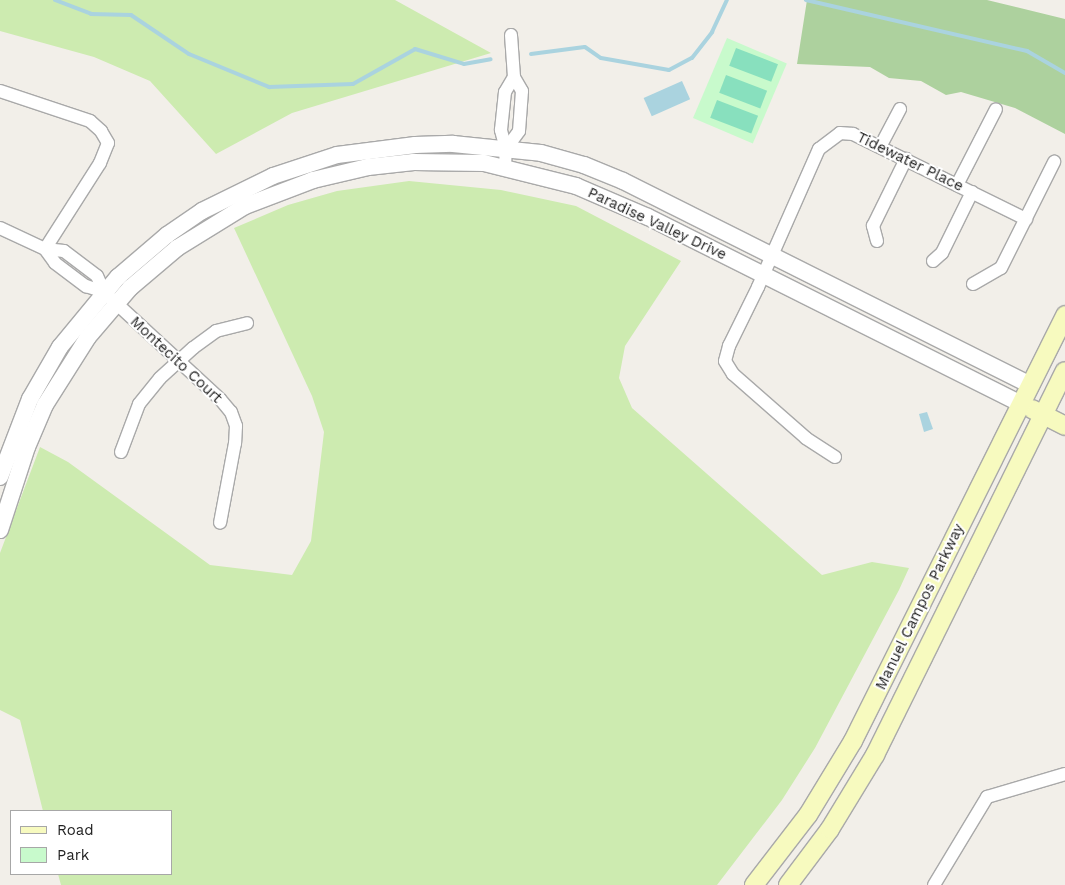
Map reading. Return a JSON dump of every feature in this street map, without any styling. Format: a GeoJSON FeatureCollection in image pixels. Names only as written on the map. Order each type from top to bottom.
{"type":"FeatureCollection","features":[{"type":"Feature","properties":{"kind":"main road","name":"Manuel Campos Parkway"},"geometry":{"type":"LineString","coordinates":[[754,885],[808,815],[853,741],[1065,316]]}},
{"type":"Feature","properties":{"kind":"main road","name":"Manuel Campos Parkway"},"geometry":{"type":"LineString","coordinates":[[788,885],[830,829],[875,755],[1042,415],[1059,399],[1065,371]]}},
{"type":"Feature","properties":{"kind":"main road","name":"Paradise Valley Drive"},"geometry":{"type":"LineString","coordinates":[[1031,384],[1059,399]]}},
{"type":"Feature","properties":{"kind":"main road","name":"Paradise Valley Drive"},"geometry":{"type":"LineString","coordinates":[[1021,404],[1065,426]]}},
{"type":"Feature","properties":{"kind":"street"},"geometry":{"type":"LineString","coordinates":[[506,149],[520,131],[522,91],[514,77],[511,35]]}},
{"type":"Feature","properties":{"kind":"street"},"geometry":{"type":"LineString","coordinates":[[505,166],[506,149],[501,130],[504,102],[514,77]]}},
{"type":"Feature","properties":{"kind":"street"},"geometry":{"type":"LineString","coordinates":[[0,91],[90,121],[101,131],[108,143],[100,163],[45,249]]}},
{"type":"Feature","properties":{"kind":"street"},"geometry":{"type":"LineString","coordinates":[[880,147],[900,109]]}},
{"type":"Feature","properties":{"kind":"street"},"geometry":{"type":"LineString","coordinates":[[957,185],[996,109]]}},
{"type":"Feature","properties":{"kind":"street","name":"Tidewater Place"},"geometry":{"type":"LineString","coordinates":[[834,457],[806,438],[734,374],[725,361],[729,346],[764,274],[810,162],[828,139],[840,134],[853,134],[1026,219]]}},
{"type":"Feature","properties":{"kind":"street","name":"Paradise Valley Drive"},"geometry":{"type":"LineString","coordinates":[[0,477],[30,399],[48,366],[166,235],[230,195],[273,176],[337,155],[368,150],[453,144],[541,153],[584,165],[772,255],[1031,384]]}},
{"type":"Feature","properties":{"kind":"street"},"geometry":{"type":"LineString","coordinates":[[877,241],[873,226],[906,159]]}},
{"type":"Feature","properties":{"kind":"street","name":"Paradise Valley Drive"},"geometry":{"type":"LineString","coordinates":[[0,530],[27,447],[45,405],[88,337],[110,297],[210,226],[279,191],[340,172],[414,162],[452,161],[505,166],[613,200],[1021,404]]}},
{"type":"Feature","properties":{"kind":"street"},"geometry":{"type":"LineString","coordinates":[[974,284],[1001,268],[1054,162]]}},
{"type":"Feature","properties":{"kind":"street"},"geometry":{"type":"LineString","coordinates":[[933,261],[942,253],[972,192]]}},
{"type":"Feature","properties":{"kind":"street","name":"Montecito Court"},"geometry":{"type":"LineString","coordinates":[[0,228],[45,249],[64,251],[97,276],[110,297],[220,399],[231,412],[236,426],[229,486],[220,523]]}},
{"type":"Feature","properties":{"kind":"street"},"geometry":{"type":"LineString","coordinates":[[121,452],[139,404],[179,361],[216,331],[247,323]]}},
{"type":"Feature","properties":{"kind":"street"},"geometry":{"type":"LineString","coordinates":[[934,885],[987,797],[1065,774]]}},
{"type":"Feature","properties":{"kind":"green space"},"geometry":{"type":"Polygon","coordinates":[[[0,0],[395,0],[491,53],[292,113],[216,154],[150,81],[94,57],[0,31],[0,0]]]}},
{"type":"Feature","properties":{"kind":"green space"},"geometry":{"type":"Polygon","coordinates":[[[807,0],[987,0],[1065,19],[1065,134],[1015,108],[961,92],[946,95],[921,81],[889,78],[870,67],[797,64],[807,0]]]}},
{"type":"Feature","properties":{"kind":"green space"},"geometry":{"type":"Polygon","coordinates":[[[727,38],[787,63],[753,143],[693,118],[727,38]]]}},
{"type":"Feature","properties":{"kind":"green space"},"geometry":{"type":"Polygon","coordinates":[[[736,48],[778,64],[771,82],[729,66],[736,48]]]}},
{"type":"Feature","properties":{"kind":"green space"},"geometry":{"type":"Polygon","coordinates":[[[726,75],[767,91],[760,109],[719,93],[726,75]]]}},
{"type":"Feature","properties":{"kind":"green space"},"geometry":{"type":"Polygon","coordinates":[[[717,100],[758,116],[751,134],[710,118],[717,100]]]}},
{"type":"Feature","properties":{"kind":"green space"},"geometry":{"type":"Polygon","coordinates":[[[409,181],[501,190],[576,206],[681,261],[625,346],[619,378],[632,408],[822,575],[872,562],[909,568],[815,748],[782,800],[717,885],[61,885],[58,875],[172,875],[172,810],[43,810],[20,720],[0,710],[0,553],[40,447],[68,462],[210,565],[292,575],[311,541],[324,432],[312,396],[234,228],[288,205],[337,191],[409,181]]]}},
{"type":"Feature","properties":{"kind":"water"},"geometry":{"type":"Polygon","coordinates":[[[682,81],[690,99],[652,116],[644,98],[682,81]]]}},
{"type":"Feature","properties":{"kind":"water"},"geometry":{"type":"Polygon","coordinates":[[[927,412],[933,429],[924,432],[919,414],[927,412]]]}},
{"type":"Feature","properties":{"kind":"waterway"},"geometry":{"type":"LineString","coordinates":[[55,0],[91,14],[131,15],[189,54],[269,87],[353,84],[415,49],[464,64],[491,59]]}},
{"type":"Feature","properties":{"kind":"waterway"},"geometry":{"type":"LineString","coordinates":[[531,54],[585,47],[601,58],[669,70],[692,58],[712,32],[727,0]]}},
{"type":"Feature","properties":{"kind":"waterway"},"geometry":{"type":"LineString","coordinates":[[806,0],[1027,51],[1065,73]]}}]}
